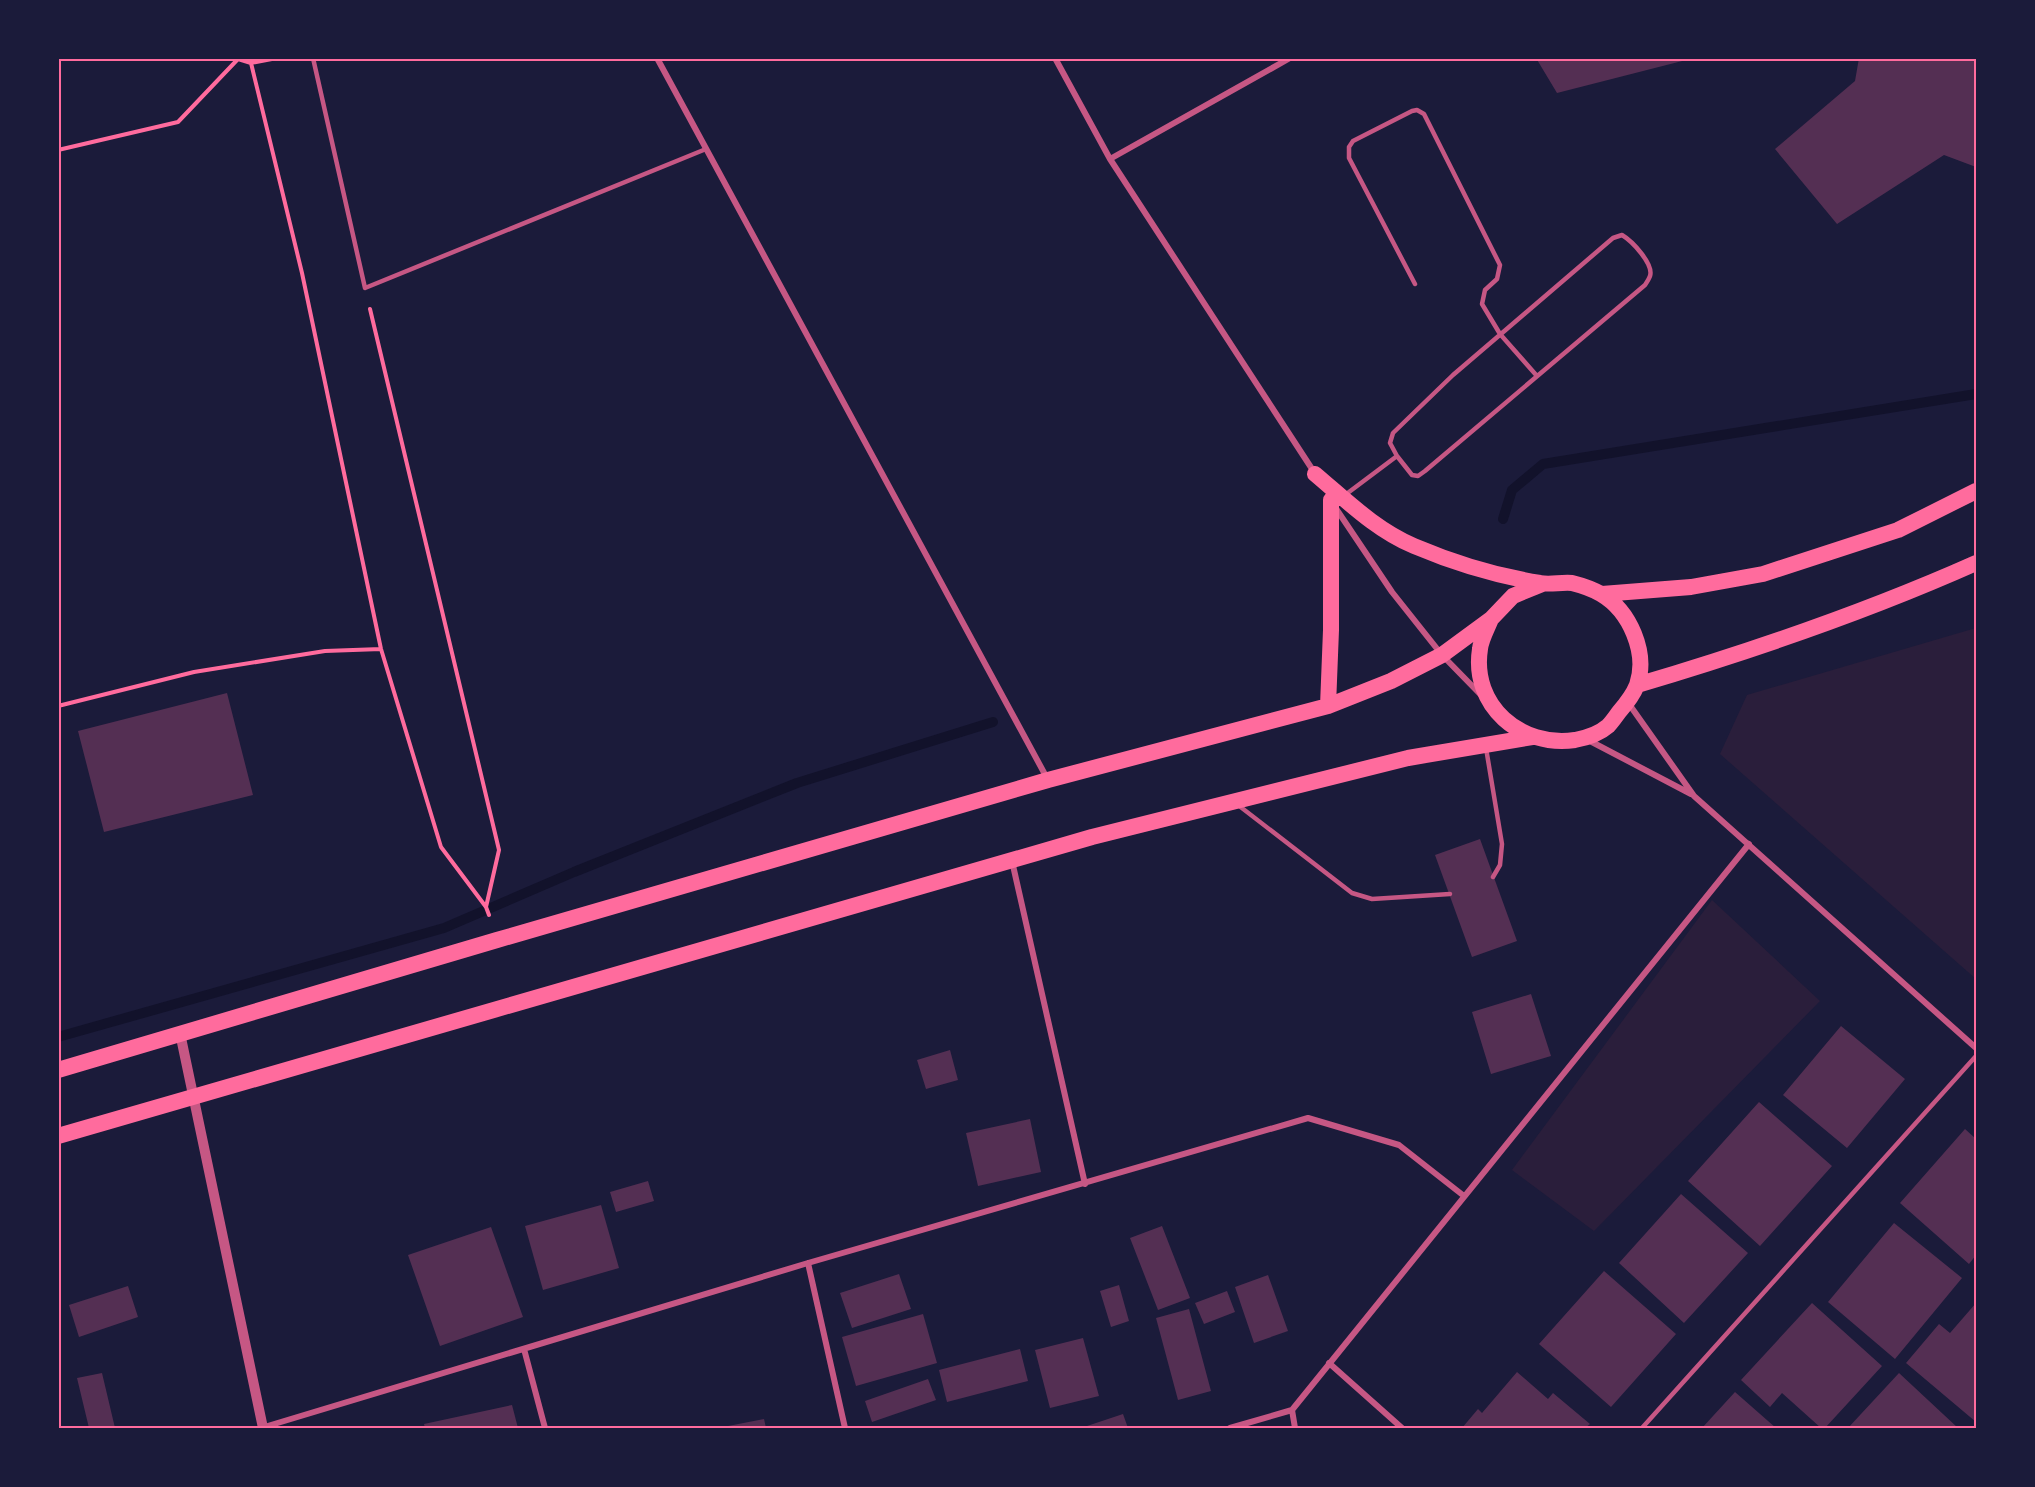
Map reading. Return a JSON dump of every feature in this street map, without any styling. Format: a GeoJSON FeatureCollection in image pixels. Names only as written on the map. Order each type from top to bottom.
{"type":"FeatureCollection","features":[{"type":"Feature","properties":{"kind":"highway"},"geometry":{"type":"LineString","coordinates":[[1316,474],[1336,498],[1381,530],[1412,546],[1463,565],[1542,584],[1573,584],[1602,594],[1622,612],[1635,634],[1640,659],[1637,685],[1608,726],[1585,738],[1559,742],[1532,737],[1512,726],[1494,710],[1481,681],[1480,648],[1491,619]]}},
{"type":"Feature","properties":{"kind":"highway"},"geometry":{"type":"LineString","coordinates":[[1602,594],[1690,587],[1763,574],[1898,530],[1977,491]]}},
{"type":"Feature","properties":{"kind":"highway"},"geometry":{"type":"LineString","coordinates":[[1328,706],[1336,498]]}},
{"type":"Feature","properties":{"kind":"highway"},"geometry":{"type":"LineString","coordinates":[[1637,685],[1774,642],[1913,591],[1977,563]]}},
{"type":"Feature","properties":{"kind":"highway"},"geometry":{"type":"LineString","coordinates":[[58,1070],[1048,780],[1328,706],[1390,681],[1442,655],[1491,619],[1513,596],[1542,584]]}},
{"type":"Feature","properties":{"kind":"highway"},"geometry":{"type":"LineString","coordinates":[[58,1136],[1092,837],[1408,758],[1532,737]]}},
{"type":"Feature","properties":{"kind":"street"},"geometry":{"type":"LineString","coordinates":[[657,58],[1048,780]]}},
{"type":"Feature","properties":{"kind":"street"},"geometry":{"type":"LineString","coordinates":[[1055,58],[1110,159],[1316,474]]}},
{"type":"Feature","properties":{"kind":"street"},"geometry":{"type":"LineString","coordinates":[[1110,159],[1290,58]]}},
{"type":"Feature","properties":{"kind":"street"},"geometry":{"type":"LineString","coordinates":[[1336,498],[1392,592],[1442,655],[1494,710]]}},
{"type":"Feature","properties":{"kind":"street"},"geometry":{"type":"LineString","coordinates":[[1627,702],[1694,796]]}},
{"type":"Feature","properties":{"kind":"street"},"geometry":{"type":"LineString","coordinates":[[1585,738],[1694,796],[1977,1048]]}},
{"type":"Feature","properties":{"kind":"street"},"geometry":{"type":"LineString","coordinates":[[1230,1428],[1292,1410],[1749,844]]}},
{"type":"Feature","properties":{"kind":"street"},"geometry":{"type":"LineString","coordinates":[[1012,860],[1086,1184]]}},
{"type":"Feature","properties":{"kind":"street"},"geometry":{"type":"LineString","coordinates":[[180,1033],[262,1428],[808,1263],[1308,1118],[1399,1145],[1464,1196]]}},
{"type":"Feature","properties":{"kind":"street"},"geometry":{"type":"LineString","coordinates":[[808,1263],[844,1428]]}},
{"type":"Feature","properties":{"kind":"street"},"geometry":{"type":"LineString","coordinates":[[524,1349],[545,1428]]}},
{"type":"Feature","properties":{"kind":"street"},"geometry":{"type":"LineString","coordinates":[[1329,1363],[1402,1428]]}},
{"type":"Feature","properties":{"kind":"street"},"geometry":{"type":"LineString","coordinates":[[1292,1410],[1295,1428]]}},
{"type":"Feature","properties":{"kind":"lane"},"geometry":{"type":"LineString","coordinates":[[313,58],[364,288],[706,149]]}},
{"type":"Feature","properties":{"kind":"lane"},"geometry":{"type":"LineString","coordinates":[[1415,284],[1349,158],[1349,147],[1353,141],[1417,110],[1424,114],[1500,265],[1497,279],[1485,290],[1482,304],[1500,334],[1537,376]]}},
{"type":"Feature","properties":{"kind":"lane"},"geometry":{"type":"LineString","coordinates":[[1622,235],[1631,240],[1650,266],[1651,275],[1645,285],[1537,376],[1418,476],[1412,476],[1390,444],[1393,433],[1452,375],[1613,238],[1622,235]]}},
{"type":"Feature","properties":{"kind":"lane"},"geometry":{"type":"LineString","coordinates":[[1336,498],[1397,456]]}},
{"type":"Feature","properties":{"kind":"lane"},"geometry":{"type":"LineString","coordinates":[[1486,745],[1502,844],[1500,865],[1493,877]]}},
{"type":"Feature","properties":{"kind":"lane"},"geometry":{"type":"LineString","coordinates":[[1234,802],[1352,893],[1372,899],[1450,894]]}},
{"type":"Feature","properties":{"kind":"lane"},"geometry":{"type":"LineString","coordinates":[[1642,1428],[1977,1056]]}},
{"type":"Feature","properties":{"kind":"path"},"geometry":{"type":"LineString","coordinates":[[58,150],[178,122],[238,59],[251,63],[277,58]]}},
{"type":"Feature","properties":{"kind":"path"},"geometry":{"type":"LineString","coordinates":[[251,63],[302,273],[381,650],[441,847],[486,907],[496,940]]}},
{"type":"Feature","properties":{"kind":"path"},"geometry":{"type":"LineString","coordinates":[[364,288],[499,850],[486,907]]}},
{"type":"Feature","properties":{"kind":"path"},"geometry":{"type":"LineString","coordinates":[[58,706],[194,672],[325,651],[381,650]]}},
{"type":"Feature","properties":{"kind":"shaded area"},"geometry":{"type":"Polygon","coordinates":[[[1976,628],[1976,979],[1720,754],[1747,695],[1976,628]]]}},
{"type":"Feature","properties":{"kind":"shaded area"},"geometry":{"type":"Polygon","coordinates":[[[1712,900],[1820,1001],[1594,1231],[1512,1170],[1712,900]]]}},
{"type":"Feature","properties":{"kind":"building"},"geometry":{"type":"Polygon","coordinates":[[[1536,58],[1690,58],[1690,59],[1557,93],[1536,58]]]}},
{"type":"Feature","properties":{"kind":"building"},"geometry":{"type":"Polygon","coordinates":[[[1859,58],[1976,58],[1976,167],[1944,155],[1837,224],[1775,149],[1855,81],[1859,58]]]}},
{"type":"Feature","properties":{"kind":"building"},"geometry":{"type":"Polygon","coordinates":[[[227,693],[253,795],[104,832],[78,731],[227,693]]]}},
{"type":"Feature","properties":{"kind":"building"},"geometry":{"type":"Polygon","coordinates":[[[1480,839],[1517,941],[1472,957],[1435,855],[1480,839]]]}},
{"type":"Feature","properties":{"kind":"building"},"geometry":{"type":"Polygon","coordinates":[[[1531,994],[1551,1056],[1491,1074],[1472,1012],[1531,994]]]}},
{"type":"Feature","properties":{"kind":"building"},"geometry":{"type":"Polygon","coordinates":[[[1841,1026],[1905,1079],[1847,1148],[1783,1095],[1841,1026]]]}},
{"type":"Feature","properties":{"kind":"building"},"geometry":{"type":"Polygon","coordinates":[[[950,1050],[958,1080],[926,1089],[917,1060],[950,1050]]]}},
{"type":"Feature","properties":{"kind":"building"},"geometry":{"type":"Polygon","coordinates":[[[1759,1102],[1832,1166],[1760,1246],[1688,1181],[1759,1102]]]}},
{"type":"Feature","properties":{"kind":"building"},"geometry":{"type":"Polygon","coordinates":[[[1030,1119],[1041,1172],[978,1186],[966,1133],[1030,1119]]]}},
{"type":"Feature","properties":{"kind":"building"},"geometry":{"type":"Polygon","coordinates":[[[1965,1129],[1976,1139],[1976,1255],[1969,1264],[1900,1203],[1965,1129]]]}},
{"type":"Feature","properties":{"kind":"building"},"geometry":{"type":"Polygon","coordinates":[[[648,1181],[654,1201],[616,1212],[610,1192],[648,1181]]]}},
{"type":"Feature","properties":{"kind":"building"},"geometry":{"type":"Polygon","coordinates":[[[1681,1194],[1748,1253],[1684,1323],[1619,1263],[1681,1194]]]}},
{"type":"Feature","properties":{"kind":"building"},"geometry":{"type":"Polygon","coordinates":[[[601,1205],[619,1268],[543,1290],[525,1226],[601,1205]]]}},
{"type":"Feature","properties":{"kind":"building"},"geometry":{"type":"Polygon","coordinates":[[[1894,1223],[1962,1278],[1895,1359],[1828,1302],[1894,1223]]]}},
{"type":"Feature","properties":{"kind":"building"},"geometry":{"type":"Polygon","coordinates":[[[1162,1226],[1190,1298],[1158,1310],[1130,1238],[1162,1226]]]}},
{"type":"Feature","properties":{"kind":"building"},"geometry":{"type":"Polygon","coordinates":[[[491,1227],[523,1317],[440,1346],[408,1255],[491,1227]]]}},
{"type":"Feature","properties":{"kind":"building"},"geometry":{"type":"Polygon","coordinates":[[[1604,1271],[1676,1334],[1611,1407],[1539,1344],[1604,1271]]]}},
{"type":"Feature","properties":{"kind":"building"},"geometry":{"type":"Polygon","coordinates":[[[899,1274],[911,1309],[852,1328],[840,1293],[899,1274]]]}},
{"type":"Feature","properties":{"kind":"building"},"geometry":{"type":"Polygon","coordinates":[[[1268,1275],[1288,1331],[1254,1343],[1235,1287],[1268,1275]]]}},
{"type":"Feature","properties":{"kind":"building"},"geometry":{"type":"Polygon","coordinates":[[[1119,1285],[1129,1321],[1111,1327],[1100,1291],[1119,1285]]]}},
{"type":"Feature","properties":{"kind":"building"},"geometry":{"type":"Polygon","coordinates":[[[128,1286],[138,1317],[79,1337],[69,1305],[128,1286]]]}},
{"type":"Feature","properties":{"kind":"building"},"geometry":{"type":"Polygon","coordinates":[[[1227,1291],[1235,1312],[1204,1324],[1195,1303],[1227,1291]]]}},
{"type":"Feature","properties":{"kind":"building"},"geometry":{"type":"Polygon","coordinates":[[[1812,1303],[1882,1366],[1825,1428],[1821,1428],[1782,1393],[1770,1407],[1741,1380],[1812,1303]]]}},
{"type":"Feature","properties":{"kind":"building"},"geometry":{"type":"Polygon","coordinates":[[[1976,1303],[1976,1422],[1906,1363],[1939,1324],[1950,1333],[1976,1303]]]}},
{"type":"Feature","properties":{"kind":"building"},"geometry":{"type":"Polygon","coordinates":[[[1189,1309],[1211,1391],[1178,1400],[1156,1318],[1189,1309]]]}},
{"type":"Feature","properties":{"kind":"building"},"geometry":{"type":"Polygon","coordinates":[[[923,1314],[937,1363],[856,1386],[842,1337],[923,1314]]]}},
{"type":"Feature","properties":{"kind":"building"},"geometry":{"type":"Polygon","coordinates":[[[1083,1338],[1099,1396],[1050,1408],[1035,1350],[1083,1338]]]}},
{"type":"Feature","properties":{"kind":"building"},"geometry":{"type":"Polygon","coordinates":[[[1020,1349],[1028,1381],[947,1402],[939,1370],[1020,1349]]]}},
{"type":"Feature","properties":{"kind":"building"},"geometry":{"type":"Polygon","coordinates":[[[1517,1372],[1548,1399],[1553,1393],[1590,1424],[1585,1428],[1462,1428],[1478,1409],[1482,1413],[1517,1372]]]}},
{"type":"Feature","properties":{"kind":"building"},"geometry":{"type":"Polygon","coordinates":[[[102,1373],[115,1428],[89,1428],[77,1378],[102,1373]]]}},
{"type":"Feature","properties":{"kind":"building"},"geometry":{"type":"Polygon","coordinates":[[[1899,1373],[1958,1428],[1848,1428],[1899,1373]]]}},
{"type":"Feature","properties":{"kind":"building"},"geometry":{"type":"Polygon","coordinates":[[[928,1379],[936,1400],[872,1422],[865,1401],[928,1379]]]}},
{"type":"Feature","properties":{"kind":"building"},"geometry":{"type":"Polygon","coordinates":[[[1735,1392],[1776,1428],[1702,1428],[1735,1392]]]}},
{"type":"Feature","properties":{"kind":"building"},"geometry":{"type":"Polygon","coordinates":[[[512,1405],[518,1428],[425,1428],[424,1424],[512,1405]]]}},
{"type":"Feature","properties":{"kind":"building"},"geometry":{"type":"Polygon","coordinates":[[[1123,1414],[1128,1428],[1081,1428],[1123,1414]]]}},
{"type":"Feature","properties":{"kind":"building"},"geometry":{"type":"Polygon","coordinates":[[[764,1419],[766,1428],[723,1428],[723,1427],[764,1419]]]}},
{"type":"Feature","properties":{"kind":"waterway"},"geometry":{"type":"LineString","coordinates":[[1503,519],[1512,490],[1543,464],[1976,394]]}},
{"type":"Feature","properties":{"kind":"waterway"},"geometry":{"type":"LineString","coordinates":[[58,1037],[444,928],[574,872],[797,783],[993,722]]}}]}
